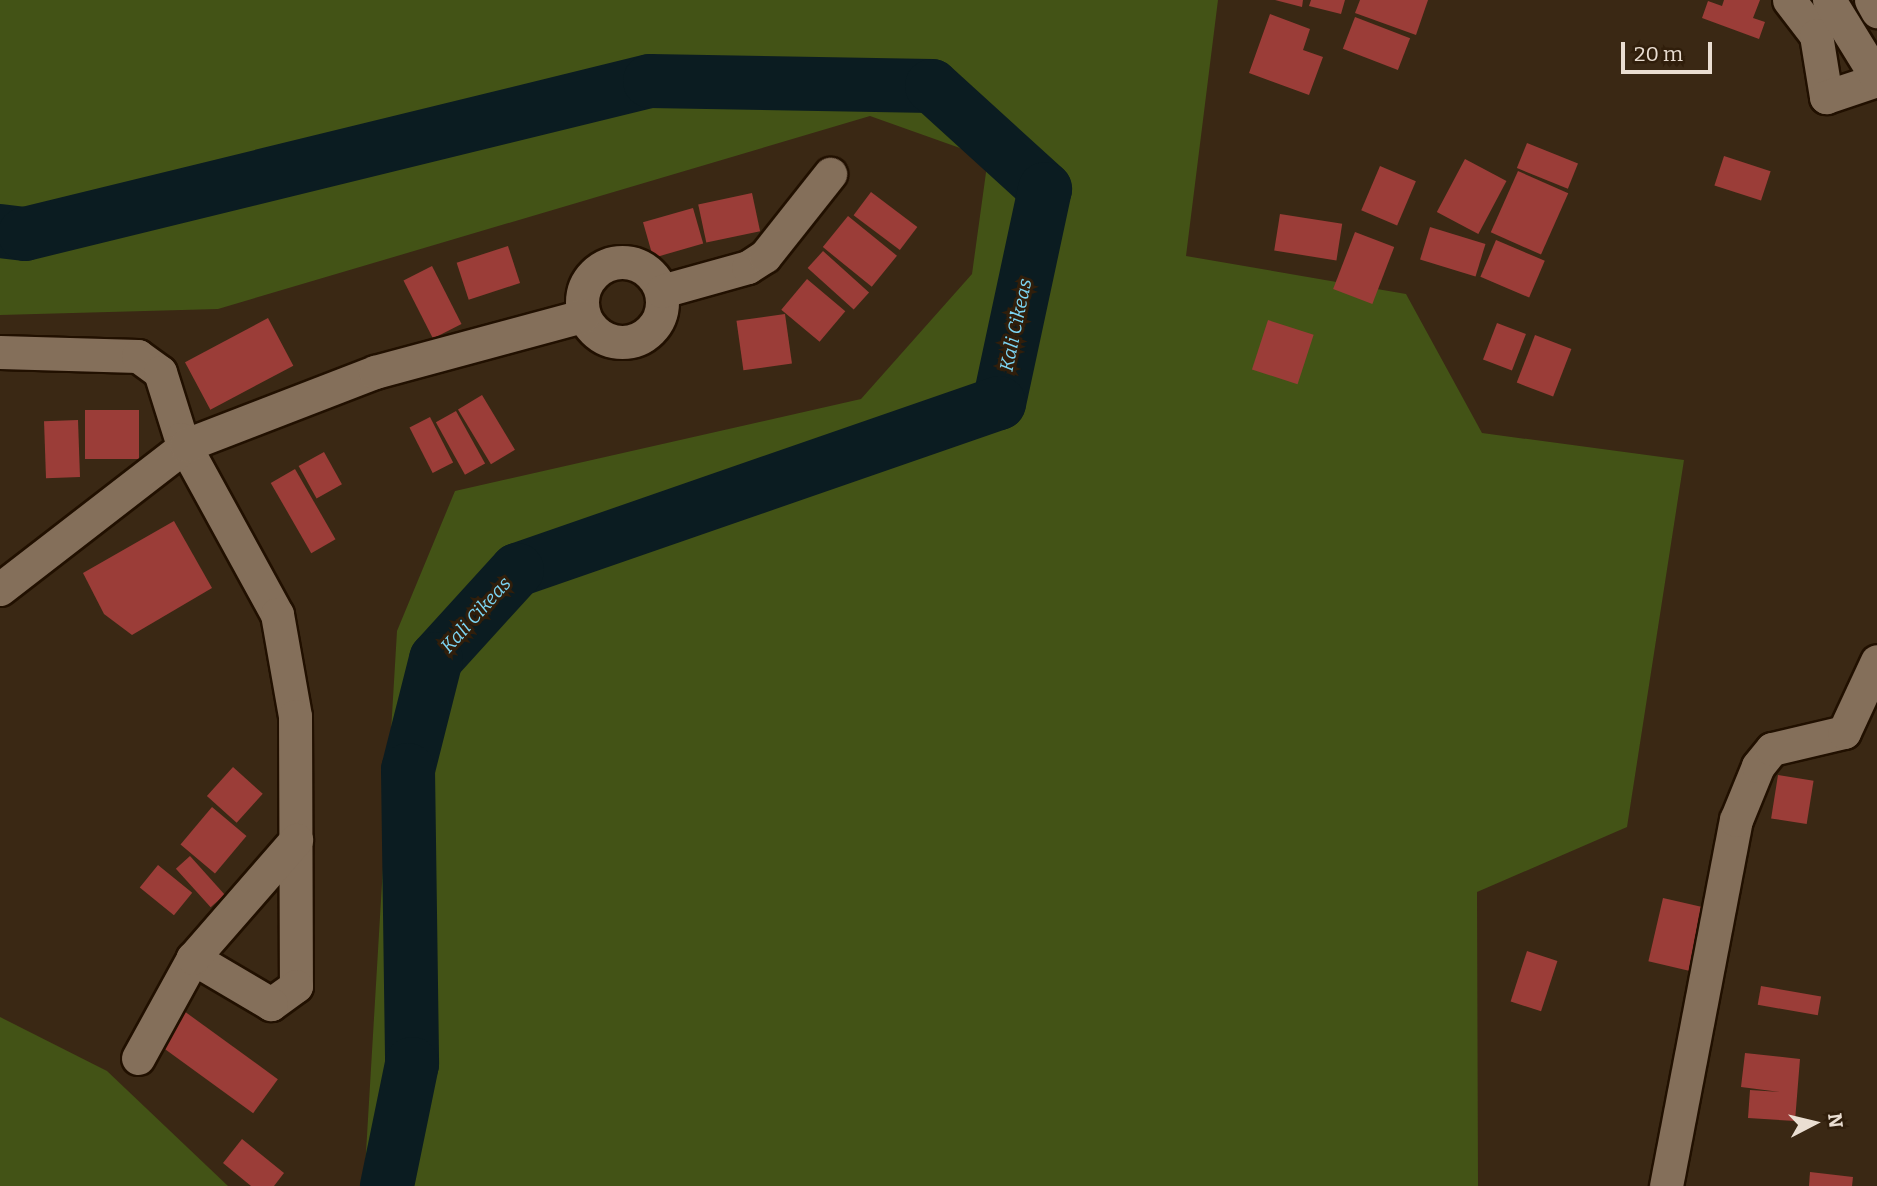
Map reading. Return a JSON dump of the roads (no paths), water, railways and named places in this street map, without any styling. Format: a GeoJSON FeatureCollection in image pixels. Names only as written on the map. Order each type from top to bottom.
{"type":"FeatureCollection","features":[{"type":"Feature","properties":{"kind":"street"},"geometry":{"type":"LineString","coordinates":[[1789,0],[1816,35],[1826,97],[1877,79],[1829,0]]}},
{"type":"Feature","properties":{"kind":"street"},"geometry":{"type":"LineString","coordinates":[[1871,0],[1877,11]]}},
{"type":"Feature","properties":{"kind":"street"},"geometry":{"type":"LineString","coordinates":[[662,291],[748,267],[765,256],[830,174]]}},
{"type":"Feature","properties":{"kind":"street"},"geometry":{"type":"LineString","coordinates":[[622,261],[641,267],[662,291],[659,318],[648,334],[631,342],[611,342],[594,333],[583,316],[585,288],[603,266],[622,261]]}},
{"type":"Feature","properties":{"kind":"street"},"geometry":{"type":"LineString","coordinates":[[0,589],[186,445],[375,372],[583,316]]}},
{"type":"Feature","properties":{"kind":"street"},"geometry":{"type":"LineString","coordinates":[[0,352],[138,356],[160,372],[169,389],[186,445],[277,614],[295,716],[296,986],[288,997],[271,1004],[193,958]]}},
{"type":"Feature","properties":{"kind":"street"},"geometry":{"type":"LineString","coordinates":[[1666,1186],[1736,820],[1758,766],[1772,749],[1844,732],[1877,661]]}},
{"type":"Feature","properties":{"kind":"street"},"geometry":{"type":"LineString","coordinates":[[138,1058],[193,958],[296,840]]}},
{"type":"Feature","properties":{"kind":"waterway","name":"Kali Cikeas"},"geometry":{"type":"LineString","coordinates":[[0,231],[25,234],[650,81],[932,86],[1045,189],[999,403],[517,570],[436,659],[408,770],[412,1064],[387,1186]]}}]}
